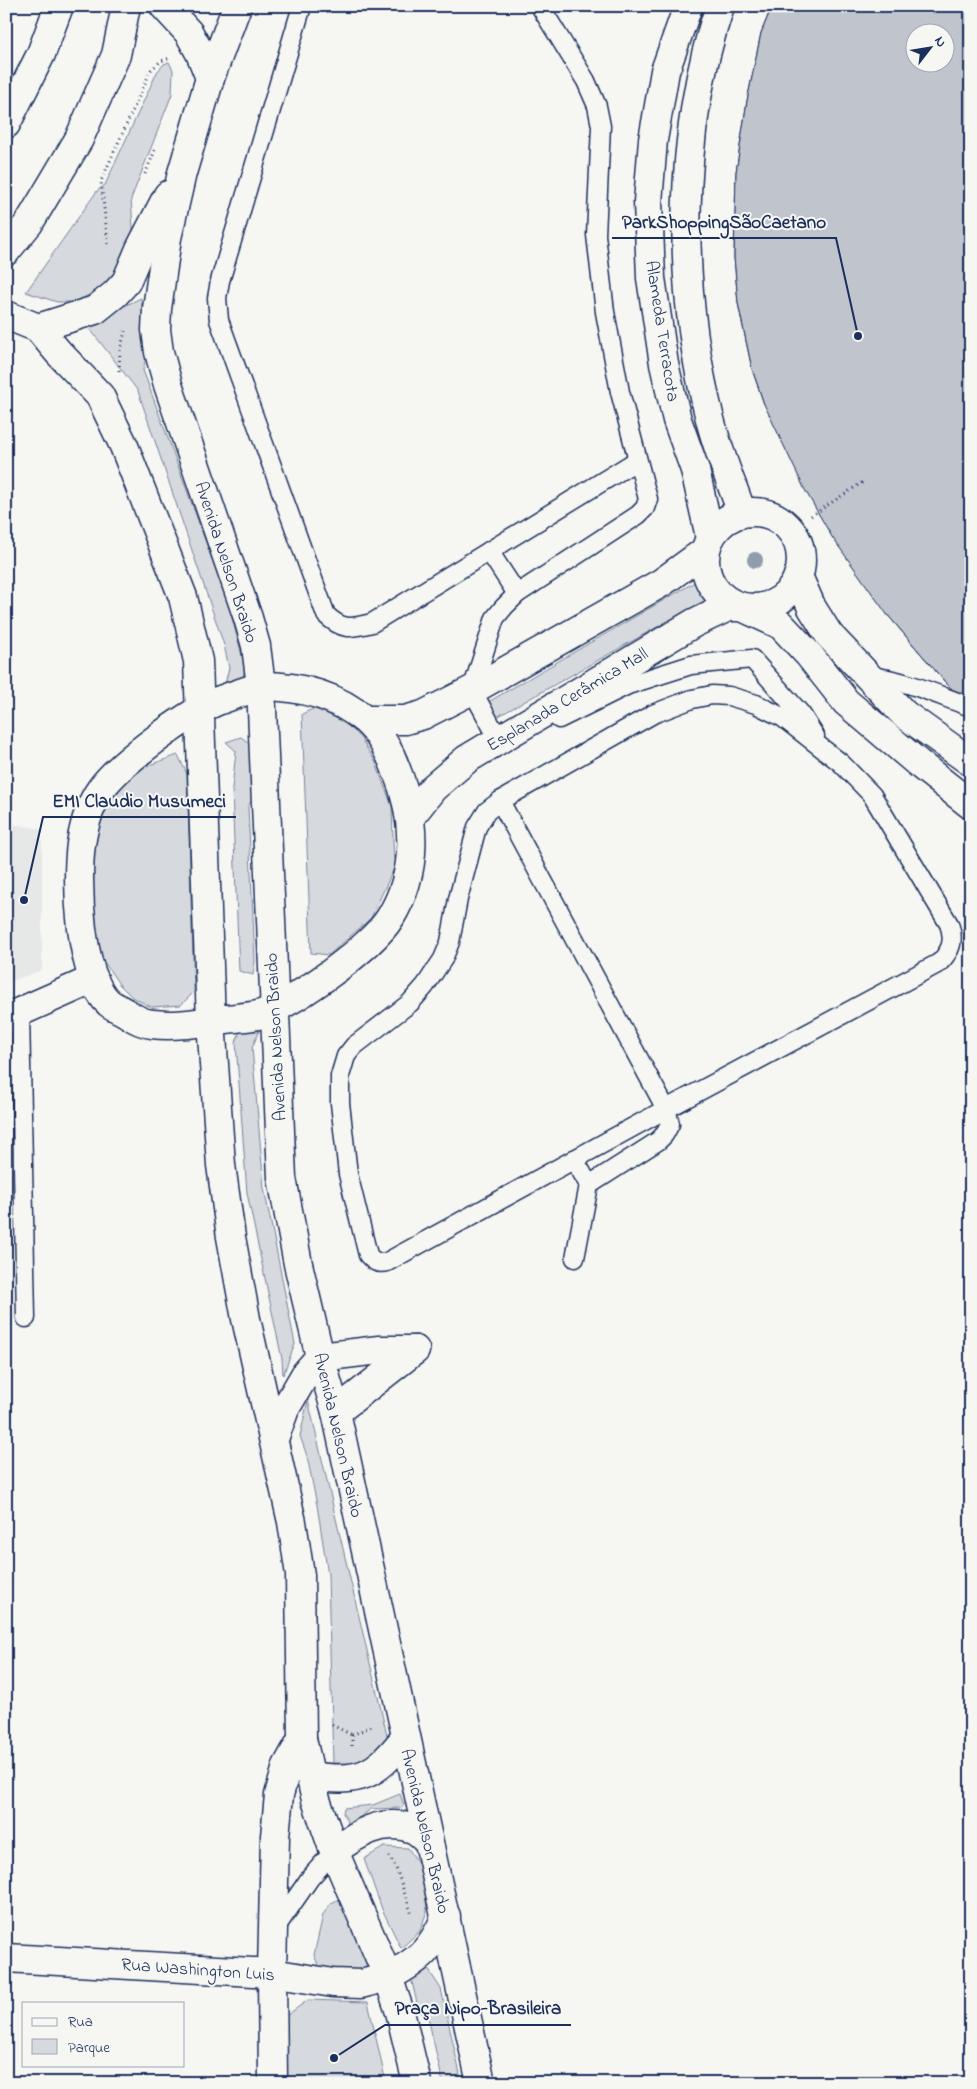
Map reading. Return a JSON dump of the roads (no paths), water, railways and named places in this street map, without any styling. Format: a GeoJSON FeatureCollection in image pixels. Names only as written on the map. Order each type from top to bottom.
{"type":"FeatureCollection","features":[{"type":"Feature","properties":{"kind":"main road"},"geometry":{"type":"LineString","coordinates":[[6,124],[41,54],[59,6]]}},
{"type":"Feature","properties":{"kind":"main road"},"geometry":{"type":"LineString","coordinates":[[6,251],[28,223],[79,139],[116,55],[126,6]]}},
{"type":"Feature","properties":{"kind":"main road"},"geometry":{"type":"LineString","coordinates":[[164,6],[188,34],[200,53],[210,78]]}},
{"type":"Feature","properties":{"kind":"main road","name":"Avenida Nelson Braido"},"geometry":{"type":"LineString","coordinates":[[237,6],[210,78],[182,173],[168,238],[157,309],[156,330],[159,352],[168,386],[256,646],[261,686],[273,1008],[282,1178],[298,1264],[320,1357],[336,1412],[481,2083]]}},
{"type":"Feature","properties":{"kind":"main road","name":"Alameda Terracota"},"geometry":{"type":"LineString","coordinates":[[688,6],[666,71],[653,140],[648,202],[651,278],[664,364],[677,420],[695,470],[707,544]]}},
{"type":"Feature","properties":{"kind":"main road","name":"Alameda Terracota"},"geometry":{"type":"LineString","coordinates":[[720,6],[699,91],[689,148],[686,264],[694,335],[709,418],[719,452],[742,513]]}},
{"type":"Feature","properties":{"kind":"main road"},"geometry":{"type":"LineString","coordinates":[[38,328],[95,310],[115,294],[126,282],[158,212],[182,173]]}},
{"type":"Feature","properties":{"kind":"main road"},"geometry":{"type":"LineString","coordinates":[[6,315],[38,328],[100,396],[124,446],[183,597],[198,661],[211,1021],[221,1165],[230,1237],[246,1320],[292,1522],[300,1575],[302,1739],[316,1800],[334,1851],[388,1977],[400,2012],[417,2083]]}},
{"type":"Feature","properties":{"kind":"main road"},"geometry":{"type":"LineString","coordinates":[[366,720],[405,720],[422,715],[472,690],[661,582],[707,544],[718,526],[729,518],[742,513],[756,512],[770,515],[783,522],[793,533],[799,546],[801,561],[798,576],[792,588],[770,606],[756,608],[741,607]]}},
{"type":"Feature","properties":{"kind":"main road"},"geometry":{"type":"LineString","coordinates":[[707,544],[704,566],[708,580],[717,592],[728,602],[781,625],[809,655],[846,702],[918,764],[971,805]]}},
{"type":"Feature","properties":{"kind":"main road"},"geometry":{"type":"LineString","coordinates":[[798,576],[812,608],[829,635],[904,714],[971,762]]}},
{"type":"Feature","properties":{"kind":"main road","name":"Esplanada Cerâmica Mall"},"geometry":{"type":"LineString","coordinates":[[411,816],[432,788],[461,764],[491,745],[694,624],[728,607],[741,607]]}},
{"type":"Feature","properties":{"kind":"main road"},"geometry":{"type":"LineString","coordinates":[[261,686],[285,686],[311,691],[340,703],[366,720],[389,751],[403,785],[411,816],[412,846],[410,867],[402,891],[390,918],[360,951],[318,982],[273,1008],[257,1015],[211,1021],[160,1026],[144,1024],[108,1002],[94,979],[88,962],[80,916],[79,876],[81,843],[89,812],[101,789],[116,772],[153,742],[201,709],[261,686]]}},
{"type":"Feature","properties":{"kind":"main road"},"geometry":{"type":"LineString","coordinates":[[13,1015],[94,979]]}},
{"type":"Feature","properties":{"kind":"main road"},"geometry":{"type":"LineString","coordinates":[[274,1439],[285,1409],[306,1373],[320,1357],[379,1350],[415,1350],[336,1412]]}},
{"type":"Feature","properties":{"kind":"main road"},"geometry":{"type":"LineString","coordinates":[[310,1776],[338,1780],[372,1771],[389,1757],[405,1738]]}},
{"type":"Feature","properties":{"kind":"main road"},"geometry":{"type":"LineString","coordinates":[[273,2083],[272,1932],[275,1836],[279,1795],[287,1766],[302,1739]]}},
{"type":"Feature","properties":{"kind":"main road"},"geometry":{"type":"LineString","coordinates":[[334,1851],[359,1833],[378,1826],[398,1825],[414,1829],[428,1841]]}},
{"type":"Feature","properties":{"kind":"main road","name":"Rua Washington Luis"},"geometry":{"type":"LineString","coordinates":[[6,1958],[272,1973],[333,1983],[361,1984],[388,1977],[409,1966],[427,1950],[437,1937],[446,1916]]}},
{"type":"Feature","properties":{"kind":"lane"},"geometry":{"type":"LineString","coordinates":[[302,6],[220,280],[217,298],[219,320],[326,615],[334,624],[346,628],[372,623],[636,461]]}},
{"type":"Feature","properties":{"kind":"lane"},"geometry":{"type":"LineString","coordinates":[[540,6],[586,81],[597,106],[601,126],[596,235],[604,312],[636,461],[646,487],[648,499],[638,515],[517,594],[495,618],[472,690],[491,745],[542,728],[582,706],[628,685],[691,666],[752,659],[800,714],[827,752]]}},
{"type":"Feature","properties":{"kind":"lane"},"geometry":{"type":"LineString","coordinates":[[489,551],[517,594]]}},
{"type":"Feature","properties":{"kind":"lane"},"geometry":{"type":"LineString","coordinates":[[868,676],[888,678],[912,684],[968,706]]}},
{"type":"Feature","properties":{"kind":"lane"},"geometry":{"type":"LineString","coordinates":[[712,695],[729,696],[756,704],[782,717],[841,763],[872,796],[949,924],[952,942],[948,954],[939,963],[666,1109],[387,1262],[379,1264],[368,1255],[348,1174],[340,1103],[340,1076],[346,1056],[354,1046],[410,1003],[426,986],[443,959],[450,942],[458,899],[477,827],[488,811],[500,801],[653,714],[692,699],[712,695]]}},
{"type":"Feature","properties":{"kind":"lane"},"geometry":{"type":"LineString","coordinates":[[500,801],[666,1109],[670,1124],[658,1141],[589,1185]]}},
{"type":"Feature","properties":{"kind":"lane"},"geometry":{"type":"LineString","coordinates":[[13,1015],[26,1318]]}},
{"type":"Feature","properties":{"kind":"lane"},"geometry":{"type":"LineString","coordinates":[[574,1159],[589,1185],[575,1258]]}},
{"type":"Feature","properties":{"kind":"lane"},"geometry":{"type":"LineString","coordinates":[[272,1932],[310,1878],[334,1851]]}},
{"type":"Feature","properties":{"kind":"place","name":"ParkShoppingSãoCaetano"},"geometry":{"type":"Point","coordinates":[858,336]}},
{"type":"Feature","properties":{"kind":"place","name":"EMI Claudio Musumeci"},"geometry":{"type":"Point","coordinates":[24,900]}},
{"type":"Feature","properties":{"kind":"place","name":"Praça Nipo-Brasileira"},"geometry":{"type":"Point","coordinates":[334,2058]}}]}
